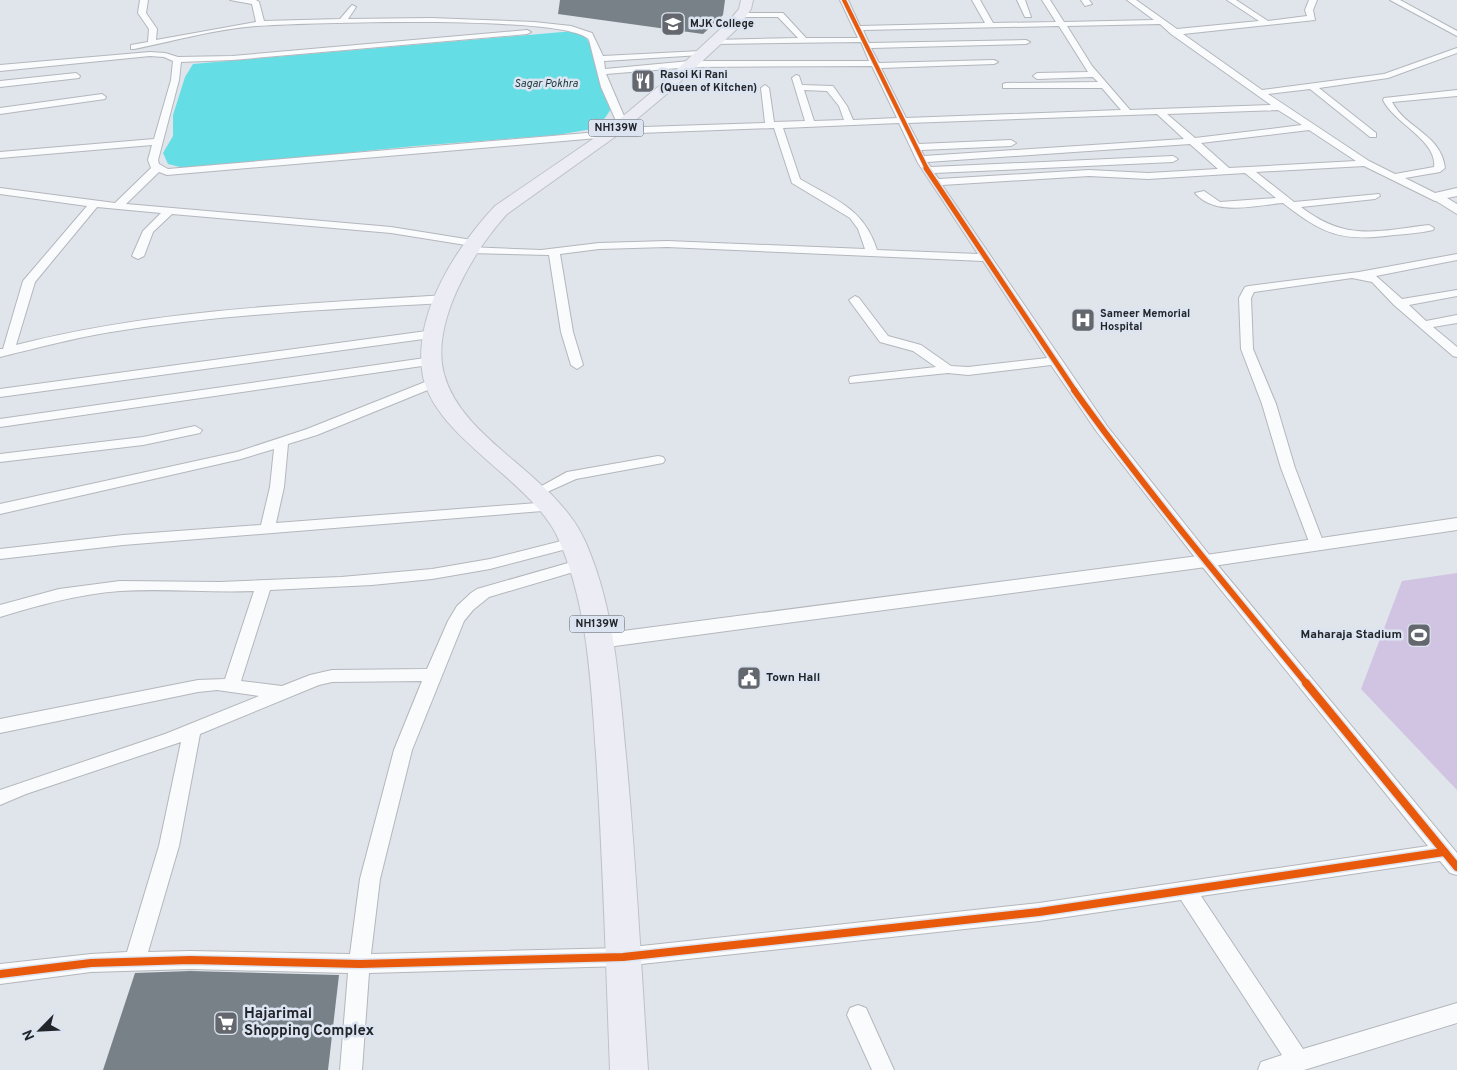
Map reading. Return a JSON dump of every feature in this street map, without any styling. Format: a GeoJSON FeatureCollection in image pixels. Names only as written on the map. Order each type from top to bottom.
{"type":"FeatureCollection","features":[{"type":"Feature","properties":{"kind":"highway","name":"NH139W"},"geometry":{"type":"LineString","coordinates":[[629,1070],[613,768],[600,641],[591,596],[578,553],[543,500],[455,416],[440,393],[431,349],[446,299],[470,247],[487,223],[501,210],[615,129],[693,61],[741,15],[747,0]]}},
{"type":"Feature","properties":{"kind":"street"},"geometry":{"type":"LineString","coordinates":[[144,0],[142,13],[153,29],[152,44]]}},
{"type":"Feature","properties":{"kind":"street"},"geometry":{"type":"LineString","coordinates":[[234,0],[255,2],[261,24]]}},
{"type":"Feature","properties":{"kind":"street"},"geometry":{"type":"LineString","coordinates":[[844,0],[921,158],[1102,429],[1206,560],[1457,867]]}},
{"type":"Feature","properties":{"kind":"street"},"geometry":{"type":"LineString","coordinates":[[976,0],[990,25]]}},
{"type":"Feature","properties":{"kind":"street"},"geometry":{"type":"LineString","coordinates":[[1021,0],[1028,15]]}},
{"type":"Feature","properties":{"kind":"street"},"geometry":{"type":"LineString","coordinates":[[1046,0],[1095,74],[1128,113]]}},
{"type":"Feature","properties":{"kind":"street"},"geometry":{"type":"LineString","coordinates":[[1131,0],[1310,127],[1366,163],[1439,199],[1457,210]]}},
{"type":"Feature","properties":{"kind":"street"},"geometry":{"type":"LineString","coordinates":[[1231,0],[1267,23]]}},
{"type":"Feature","properties":{"kind":"street"},"geometry":{"type":"LineString","coordinates":[[1174,32],[1312,18],[1309,10],[1313,0]]}},
{"type":"Feature","properties":{"kind":"street"},"geometry":{"type":"LineString","coordinates":[[1394,0],[1457,34]]}},
{"type":"Feature","properties":{"kind":"street"},"geometry":{"type":"LineString","coordinates":[[342,21],[352,7]]}},
{"type":"Feature","properties":{"kind":"street"},"geometry":{"type":"LineString","coordinates":[[741,15],[780,15],[786,18],[804,41]]}},
{"type":"Feature","properties":{"kind":"street"},"geometry":{"type":"LineString","coordinates":[[81,59],[261,24],[342,21],[477,22],[574,29],[589,35],[597,50],[615,129]]}},
{"type":"Feature","properties":{"kind":"street"},"geometry":{"type":"LineString","coordinates":[[713,42],[804,41],[1162,22]]}},
{"type":"Feature","properties":{"kind":"street"},"geometry":{"type":"LineString","coordinates":[[862,37],[990,25],[1063,28]]}},
{"type":"Feature","properties":{"kind":"street"},"geometry":{"type":"LineString","coordinates":[[0,68],[150,54],[165,55],[177,60],[232,58],[574,29]]}},
{"type":"Feature","properties":{"kind":"street"},"geometry":{"type":"LineString","coordinates":[[862,37],[1026,42]]}},
{"type":"Feature","properties":{"kind":"street"},"geometry":{"type":"LineString","coordinates":[[1260,93],[1385,76],[1457,50]]}},
{"type":"Feature","properties":{"kind":"street"},"geometry":{"type":"LineString","coordinates":[[599,59],[875,64],[994,62]]}},
{"type":"Feature","properties":{"kind":"street"},"geometry":{"type":"LineString","coordinates":[[177,60],[178,67],[153,160],[157,168],[167,172],[194,171],[615,129],[903,122],[1280,107]]}},
{"type":"Feature","properties":{"kind":"street"},"geometry":{"type":"LineString","coordinates":[[601,72],[693,61]]}},
{"type":"Feature","properties":{"kind":"street"},"geometry":{"type":"LineString","coordinates":[[1095,74],[1027,76],[1005,81],[1104,85]]}},
{"type":"Feature","properties":{"kind":"street"},"geometry":{"type":"LineString","coordinates":[[0,84],[76,76]]}},
{"type":"Feature","properties":{"kind":"street"},"geometry":{"type":"LineString","coordinates":[[810,124],[797,83],[830,88],[843,106],[850,123]]}},
{"type":"Feature","properties":{"kind":"street"},"geometry":{"type":"LineString","coordinates":[[1313,87],[1372,135]]}},
{"type":"Feature","properties":{"kind":"street"},"geometry":{"type":"LineString","coordinates":[[765,88],[774,126],[796,181],[854,216],[867,236],[872,254]]}},
{"type":"Feature","properties":{"kind":"street"},"geometry":{"type":"LineString","coordinates":[[1394,177],[1437,170],[1440,168],[1441,162],[1426,139],[1396,112],[1387,100],[1457,93]]}},
{"type":"Feature","properties":{"kind":"street"},"geometry":{"type":"LineString","coordinates":[[0,111],[102,97]]}},
{"type":"Feature","properties":{"kind":"street"},"geometry":{"type":"LineString","coordinates":[[1160,112],[1190,141],[1226,171]]}},
{"type":"Feature","properties":{"kind":"street"},"geometry":{"type":"LineString","coordinates":[[921,158],[1156,144],[1310,127]]}},
{"type":"Feature","properties":{"kind":"street"},"geometry":{"type":"LineString","coordinates":[[921,158],[1111,138]]}},
{"type":"Feature","properties":{"kind":"street"},"geometry":{"type":"LineString","coordinates":[[0,155],[158,142]]}},
{"type":"Feature","properties":{"kind":"street"},"geometry":{"type":"LineString","coordinates":[[1156,144],[1190,174]]}},
{"type":"Feature","properties":{"kind":"street"},"geometry":{"type":"LineString","coordinates":[[1041,151],[1059,174]]}},
{"type":"Feature","properties":{"kind":"street"},"geometry":{"type":"LineString","coordinates":[[921,158],[1050,164],[1173,159]]}},
{"type":"Feature","properties":{"kind":"street"},"geometry":{"type":"LineString","coordinates":[[936,182],[1089,173],[1140,176],[1190,174],[1366,163]]}},
{"type":"Feature","properties":{"kind":"street"},"geometry":{"type":"LineString","coordinates":[[118,206],[157,168]]}},
{"type":"Feature","properties":{"kind":"street"},"geometry":{"type":"LineString","coordinates":[[1247,170],[1314,222],[1353,236],[1429,228]]}},
{"type":"Feature","properties":{"kind":"street"},"geometry":{"type":"LineString","coordinates":[[0,192],[94,204],[391,230],[470,247],[530,253],[599,246],[666,244],[986,258]]}},
{"type":"Feature","properties":{"kind":"street"},"geometry":{"type":"LineString","coordinates":[[1439,199],[1440,196],[1457,192]]}},
{"type":"Feature","properties":{"kind":"street"},"geometry":{"type":"LineString","coordinates":[[1200,193],[1219,205],[1375,196]]}},
{"type":"Feature","properties":{"kind":"street"},"geometry":{"type":"LineString","coordinates":[[4,352],[29,281],[94,204]]}},
{"type":"Feature","properties":{"kind":"street"},"geometry":{"type":"LineString","coordinates":[[138,256],[148,231],[170,210]]}},
{"type":"Feature","properties":{"kind":"street"},"geometry":{"type":"LineString","coordinates":[[554,251],[567,332],[577,365]]}},
{"type":"Feature","properties":{"kind":"street"},"geometry":{"type":"LineString","coordinates":[[1316,544],[1288,468],[1269,404],[1246,348],[1245,298],[1249,289],[1361,275],[1457,257]]}},
{"type":"Feature","properties":{"kind":"street"},"geometry":{"type":"LineString","coordinates":[[1361,275],[1376,280],[1423,325],[1456,351]]}},
{"type":"Feature","properties":{"kind":"street"},"geometry":{"type":"LineString","coordinates":[[1398,302],[1457,293]]}},
{"type":"Feature","properties":{"kind":"street"},"geometry":{"type":"LineString","coordinates":[[4,352],[62,336],[182,319],[446,299]]}},
{"type":"Feature","properties":{"kind":"street"},"geometry":{"type":"LineString","coordinates":[[855,300],[884,338],[917,348],[948,369]]}},
{"type":"Feature","properties":{"kind":"street"},"geometry":{"type":"LineString","coordinates":[[1423,325],[1457,319]]}},
{"type":"Feature","properties":{"kind":"street"},"geometry":{"type":"LineString","coordinates":[[0,393],[434,334]]}},
{"type":"Feature","properties":{"kind":"street"},"geometry":{"type":"LineString","coordinates":[[855,380],[948,369],[968,371],[1055,361]]}},
{"type":"Feature","properties":{"kind":"street"},"geometry":{"type":"LineString","coordinates":[[0,423],[434,371]]}},
{"type":"Feature","properties":{"kind":"street"},"geometry":{"type":"LineString","coordinates":[[0,509],[241,455],[281,443],[434,371]]}},
{"type":"Feature","properties":{"kind":"street"},"geometry":{"type":"LineString","coordinates":[[0,458],[143,441],[195,430]]}},
{"type":"Feature","properties":{"kind":"street"},"geometry":{"type":"LineString","coordinates":[[268,530],[277,487],[281,443]]}},
{"type":"Feature","properties":{"kind":"street"},"geometry":{"type":"LineString","coordinates":[[0,554],[123,540],[268,530],[543,500],[572,476],[658,460]]}},
{"type":"Feature","properties":{"kind":"street"},"geometry":{"type":"LineString","coordinates":[[600,641],[1206,560],[1457,524]]}},
{"type":"Feature","properties":{"kind":"street"},"geometry":{"type":"LineString","coordinates":[[0,612],[52,596],[127,585],[198,588],[412,576],[578,553]]}},
{"type":"Feature","properties":{"kind":"street"},"geometry":{"type":"LineString","coordinates":[[352,1070],[360,964],[370,879],[403,750],[458,615],[470,602],[578,553]]}},
{"type":"Feature","properties":{"kind":"street"},"geometry":{"type":"LineString","coordinates":[[232,685],[264,585]]}},
{"type":"Feature","properties":{"kind":"street"},"geometry":{"type":"LineString","coordinates":[[0,798],[19,789],[129,754],[316,679],[332,676],[433,675]]}},
{"type":"Feature","properties":{"kind":"street"},"geometry":{"type":"LineString","coordinates":[[0,726],[198,686],[232,685],[282,692]]}},
{"type":"Feature","properties":{"kind":"street"},"geometry":{"type":"LineString","coordinates":[[134,962],[169,846],[192,730]]}},
{"type":"Feature","properties":{"kind":"street"},"geometry":{"type":"LineString","coordinates":[[0,974],[91,963],[190,960],[360,964],[623,957],[1039,912],[1444,852]]}},
{"type":"Feature","properties":{"kind":"street"},"geometry":{"type":"LineString","coordinates":[[1186,890],[1298,1061]]}},
{"type":"Feature","properties":{"kind":"street"},"geometry":{"type":"LineString","coordinates":[[1269,1070],[1457,1013]]}},
{"type":"Feature","properties":{"kind":"street"},"geometry":{"type":"LineString","coordinates":[[858,1015],[883,1070]]}},
{"type":"Feature","properties":{"kind":"shaded area","name":"Maharaja Stadium"},"geometry":{"type":"Polygon","coordinates":[[[1457,573],[1457,790],[1361,689],[1402,581],[1457,573]]]}},
{"type":"Feature","properties":{"kind":"water","name":"Sagar Pokhra"},"geometry":{"type":"Polygon","coordinates":[[[574,31],[585,37],[594,49],[611,109],[605,118],[592,129],[557,135],[415,146],[188,169],[168,164],[163,153],[173,136],[173,115],[185,77],[193,64],[574,31]]]}},
{"type":"Feature","properties":{"kind":"building","name":"MJK College"},"geometry":{"type":"Polygon","coordinates":[[[560,0],[725,0],[723,15],[703,34],[558,14],[560,0]]]}},
{"type":"Feature","properties":{"kind":"building","name":"Hajarimal Shopping Complex"},"geometry":{"type":"Polygon","coordinates":[[[190,971],[339,975],[328,1070],[103,1070],[135,973],[190,971]]]}},
{"type":"Feature","properties":{"kind":"cycle path"},"geometry":{"type":"LineString","coordinates":[[844,0],[923,163],[1068,381],[1102,429],[1206,561],[1457,867]]}},
{"type":"Feature","properties":{"kind":"cycle path"},"geometry":{"type":"LineString","coordinates":[[0,974],[91,963],[190,960],[360,964],[623,957],[1039,912],[1444,852]]}},
{"type":"Feature","properties":{"kind":"place","name":"MJK College"},"geometry":{"type":"Point","coordinates":[673,24]}},
{"type":"Feature","properties":{"kind":"place","name":"Rasoi Ki Rani (Queen of Kitchen)"},"geometry":{"type":"Point","coordinates":[643,81]}},
{"type":"Feature","properties":{"kind":"place","name":"Sameer Memorial Hospital"},"geometry":{"type":"Point","coordinates":[1083,320]}},
{"type":"Feature","properties":{"kind":"place","name":"Maharaja Stadium"},"geometry":{"type":"Point","coordinates":[1419,635]}},
{"type":"Feature","properties":{"kind":"place","name":"Town Hall"},"geometry":{"type":"Point","coordinates":[749,678]}},
{"type":"Feature","properties":{"kind":"place","name":"Hajarimal Shopping Complex"},"geometry":{"type":"Point","coordinates":[226,1023]}}]}
